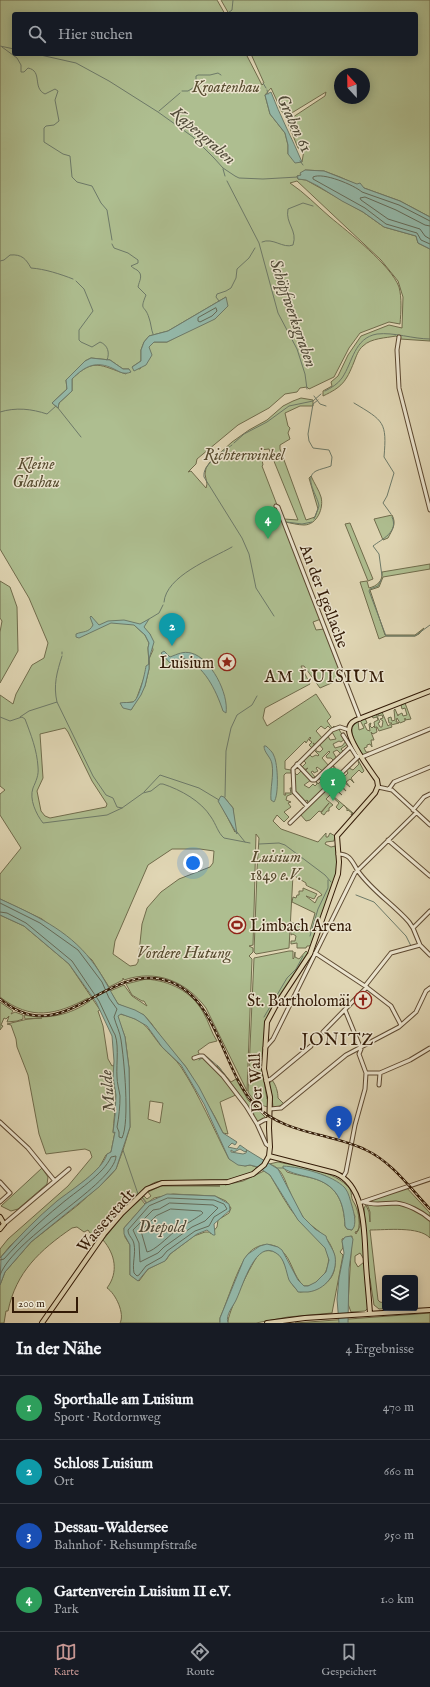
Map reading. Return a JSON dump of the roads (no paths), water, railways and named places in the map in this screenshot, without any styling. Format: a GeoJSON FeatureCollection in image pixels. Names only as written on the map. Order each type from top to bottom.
{"type":"FeatureCollection","features":[{"type":"Feature","properties":{"kind":"main road"},"geometry":{"type":"LineString","coordinates":[[378,787],[378,781],[360,756],[350,735],[349,730],[352,723],[360,718],[430,692]]}},
{"type":"Feature","properties":{"kind":"main road","name":"Der Wall"},"geometry":{"type":"LineString","coordinates":[[268,1158],[270,1147],[270,1097],[264,1069],[266,1031],[270,1015],[313,952],[339,866],[336,840],[338,834],[372,796],[378,787]]}},
{"type":"Feature","properties":{"kind":"main road"},"geometry":{"type":"LineString","coordinates":[[268,1158],[331,1172],[342,1177],[354,1191],[360,1205],[364,1223],[370,1314]]}},
{"type":"Feature","properties":{"kind":"main road","name":"Wasserstadt"},"geometry":{"type":"LineString","coordinates":[[42,1323],[104,1234],[122,1213],[150,1188],[165,1183],[228,1182],[248,1176],[260,1170],[268,1158]]}},
{"type":"Feature","properties":{"kind":"main road"},"geometry":{"type":"LineString","coordinates":[[0,1217],[4,1224],[0,1228]]}},
{"type":"Feature","properties":{"kind":"main road"},"geometry":{"type":"LineString","coordinates":[[370,1305],[374,1310],[381,1313]]}},
{"type":"Feature","properties":{"kind":"main road"},"geometry":{"type":"LineString","coordinates":[[267,1323],[289,1319],[326,1316],[430,1310]]}},
{"type":"Feature","properties":{"kind":"street"},"geometry":{"type":"LineString","coordinates":[[399,336],[397,350],[399,388],[430,510]]}},
{"type":"Feature","properties":{"kind":"street","name":"An der Igellache"},"geometry":{"type":"LineString","coordinates":[[276,506],[278,507],[360,718]]}},
{"type":"Feature","properties":{"kind":"street"},"geometry":{"type":"LineString","coordinates":[[307,806],[293,789],[292,771],[297,764],[332,730],[340,727],[349,730]]}},
{"type":"Feature","properties":{"kind":"street"},"geometry":{"type":"LineString","coordinates":[[290,823],[360,756],[430,730]]}},
{"type":"Feature","properties":{"kind":"street"},"geometry":{"type":"LineString","coordinates":[[343,735],[350,747],[360,756]]}},
{"type":"Feature","properties":{"kind":"street"},"geometry":{"type":"LineString","coordinates":[[297,764],[312,780],[315,780],[350,747]]}},
{"type":"Feature","properties":{"kind":"street"},"geometry":{"type":"LineString","coordinates":[[389,789],[394,782],[430,767]]}},
{"type":"Feature","properties":{"kind":"street"},"geometry":{"type":"LineString","coordinates":[[378,787],[389,789],[430,825]]}},
{"type":"Feature","properties":{"kind":"street"},"geometry":{"type":"LineString","coordinates":[[265,1048],[273,1039],[313,952],[358,871],[414,811],[424,797],[430,794]]}},
{"type":"Feature","properties":{"kind":"street"},"geometry":{"type":"LineString","coordinates":[[388,840],[430,876]]}},
{"type":"Feature","properties":{"kind":"street"},"geometry":{"type":"LineString","coordinates":[[338,854],[343,854],[353,860],[358,871],[378,894],[401,914],[413,928],[420,945],[430,955]]}},
{"type":"Feature","properties":{"kind":"street"},"geometry":{"type":"LineString","coordinates":[[413,928],[430,911]]}},
{"type":"Feature","properties":{"kind":"street"},"geometry":{"type":"LineString","coordinates":[[323,1032],[366,986],[391,953],[420,945]]}},
{"type":"Feature","properties":{"kind":"street"},"geometry":{"type":"LineString","coordinates":[[313,952],[366,986],[391,1006],[401,1025]]}},
{"type":"Feature","properties":{"kind":"street"},"geometry":{"type":"LineString","coordinates":[[270,1109],[281,1108],[346,1055],[401,1025],[416,1012],[422,1003],[426,991],[430,988]]}},
{"type":"Feature","properties":{"kind":"street"},"geometry":{"type":"LineString","coordinates":[[342,1177],[346,1172],[355,1125],[365,1089],[366,1073],[359,1054],[361,1048],[345,1010]]}},
{"type":"Feature","properties":{"kind":"street"},"geometry":{"type":"LineString","coordinates":[[266,1081],[273,1078],[311,1046]]}},
{"type":"Feature","properties":{"kind":"street"},"geometry":{"type":"LineString","coordinates":[[366,1073],[380,1073],[410,1060],[430,1048]]}},
{"type":"Feature","properties":{"kind":"street"},"geometry":{"type":"LineString","coordinates":[[194,1058],[203,1056],[219,1071],[244,1103],[258,1124],[266,1144],[270,1147]]}},
{"type":"Feature","properties":{"kind":"street"},"geometry":{"type":"LineString","coordinates":[[379,1085],[380,1073]]}},
{"type":"Feature","properties":{"kind":"street"},"geometry":{"type":"LineString","coordinates":[[258,1124],[269,1119]]}},
{"type":"Feature","properties":{"kind":"street"},"geometry":{"type":"LineString","coordinates":[[0,1122],[25,1146],[54,1180]]}},
{"type":"Feature","properties":{"kind":"street"},"geometry":{"type":"LineString","coordinates":[[4,1224],[54,1180],[69,1169]]}},
{"type":"Feature","properties":{"kind":"street"},"geometry":{"type":"LineString","coordinates":[[360,1205],[364,1202],[430,1178]]}},
{"type":"Feature","properties":{"kind":"street"},"geometry":{"type":"LineString","coordinates":[[0,1182],[10,1193],[0,1202]]}},
{"type":"Feature","properties":{"kind":"street"},"geometry":{"type":"LineString","coordinates":[[364,1202],[375,1204],[401,1204],[422,1213],[430,1219]]}},
{"type":"Feature","properties":{"kind":"water"},"geometry":{"type":"Polygon","coordinates":[[[271,92],[302,162],[295,163],[288,154],[288,145],[285,133],[270,114],[265,95],[271,92]]]}},
{"type":"Feature","properties":{"kind":"water"},"geometry":{"type":"Polygon","coordinates":[[[305,170],[324,171],[357,184],[360,183],[364,188],[400,201],[430,217],[430,249],[418,243],[416,236],[384,227],[363,212],[318,186],[306,180],[298,179],[297,176],[301,175],[300,173],[305,170]]]}},
{"type":"Feature","properties":{"kind":"water"},"geometry":{"type":"Polygon","coordinates":[[[226,297],[228,306],[215,319],[167,342],[154,342],[149,347],[152,355],[146,365],[134,371],[132,367],[141,361],[141,350],[144,342],[149,336],[168,331],[226,297]]]}},
{"type":"Feature","properties":{"kind":"water"},"geometry":{"type":"Polygon","coordinates":[[[91,358],[110,360],[123,369],[129,369],[131,372],[122,373],[108,366],[102,365],[86,368],[72,379],[72,391],[59,403],[58,408],[52,403],[67,389],[66,380],[85,361],[91,358]]]}},
{"type":"Feature","properties":{"kind":"water"},"geometry":{"type":"Polygon","coordinates":[[[91,616],[99,625],[108,621],[124,620],[140,624],[149,619],[144,627],[154,642],[149,664],[148,648],[149,643],[145,635],[134,625],[111,623],[79,638],[76,637],[76,634],[88,631],[91,628],[93,625],[91,616]]]}},
{"type":"Feature","properties":{"kind":"water"},"geometry":{"type":"Polygon","coordinates":[[[164,651],[170,657],[188,652],[191,653],[198,656],[212,669],[222,687],[225,696],[226,713],[223,711],[213,687],[197,666],[183,658],[170,663],[161,653],[164,651]]]}},
{"type":"Feature","properties":{"kind":"water"},"geometry":{"type":"Polygon","coordinates":[[[149,664],[145,686],[141,695],[131,710],[123,708],[120,703],[133,702],[137,697],[146,666],[149,664]]]}},
{"type":"Feature","properties":{"kind":"water"},"geometry":{"type":"Polygon","coordinates":[[[264,746],[266,746],[273,753],[275,760],[277,793],[274,802],[271,800],[273,773],[272,764],[264,746]]]}},
{"type":"Feature","properties":{"kind":"water"},"geometry":{"type":"Polygon","coordinates":[[[221,796],[224,797],[233,808],[237,834],[218,801],[221,796]]]}},
{"type":"Feature","properties":{"kind":"water"},"geometry":{"type":"Polygon","coordinates":[[[0,899],[37,917],[61,931],[82,949],[99,971],[118,1004],[144,1015],[186,1067],[199,1087],[223,1133],[237,1142],[235,1145],[232,1143],[228,1147],[237,1149],[240,1145],[278,1169],[303,1217],[315,1229],[326,1236],[334,1253],[334,1269],[329,1280],[325,1284],[314,1291],[298,1292],[289,1280],[279,1255],[269,1250],[262,1252],[251,1265],[236,1301],[229,1313],[227,1320],[228,1323],[220,1323],[220,1318],[244,1259],[248,1254],[260,1246],[267,1244],[278,1247],[282,1250],[298,1280],[304,1286],[308,1286],[316,1282],[326,1272],[329,1260],[325,1248],[298,1220],[270,1175],[258,1167],[238,1165],[229,1159],[204,1104],[181,1065],[162,1047],[147,1026],[135,1019],[121,1014],[118,1016],[125,1037],[129,1068],[130,1127],[116,1169],[99,1187],[31,1242],[5,1272],[0,1285],[1,1257],[42,1214],[93,1173],[99,1167],[107,1154],[111,1152],[115,1132],[113,1133],[116,1095],[113,1077],[114,1061],[112,1036],[96,1002],[69,964],[24,926],[0,915],[0,899]],[[240,1149],[234,1152],[231,1150],[231,1152],[243,1154],[246,1153],[247,1150],[245,1152],[240,1149]]]}},
{"type":"Feature","properties":{"kind":"water"},"geometry":{"type":"Polygon","coordinates":[[[283,1166],[316,1172],[340,1183],[348,1192],[353,1211],[355,1224],[352,1230],[347,1229],[345,1226],[341,1203],[334,1190],[321,1181],[290,1172],[283,1168],[283,1166]]]}},
{"type":"Feature","properties":{"kind":"water","name":"Diepold"},"geometry":{"type":"Polygon","coordinates":[[[167,1194],[215,1196],[229,1204],[230,1210],[214,1224],[215,1235],[207,1230],[197,1234],[170,1254],[165,1261],[148,1269],[138,1281],[130,1275],[130,1245],[124,1234],[124,1228],[146,1203],[167,1194]]]}},
{"type":"Feature","properties":{"kind":"water"},"geometry":{"type":"Polygon","coordinates":[[[351,1236],[353,1239],[349,1269],[348,1323],[339,1323],[337,1299],[344,1253],[342,1241],[345,1237],[351,1236]]]}},
{"type":"Feature","properties":{"kind":"waterway"},"geometry":{"type":"LineString","coordinates":[[229,12],[232,10],[233,0]]}},
{"type":"Feature","properties":{"kind":"waterway","name":"Kapengraben"},"geometry":{"type":"LineString","coordinates":[[0,46],[12,49]]}},
{"type":"Feature","properties":{"kind":"waterway"},"geometry":{"type":"LineString","coordinates":[[2,47],[12,54]]}},
{"type":"Feature","properties":{"kind":"waterway"},"geometry":{"type":"LineString","coordinates":[[14,56],[21,65],[21,72],[24,72],[28,68],[35,72],[41,91],[45,94],[55,89],[58,91],[55,100],[59,121],[54,125],[46,126],[44,128],[44,142],[63,154],[70,156],[72,177],[77,182],[92,186],[101,203],[107,210],[112,240]]}},
{"type":"Feature","properties":{"kind":"waterway","name":"Kapengraben"},"geometry":{"type":"LineString","coordinates":[[45,56],[76,63],[109,81],[158,112],[193,137],[223,168],[239,178],[263,179],[298,177]]}},
{"type":"Feature","properties":{"kind":"waterway"},"geometry":{"type":"LineString","coordinates":[[182,91],[188,91],[196,86],[196,76],[198,75],[218,73],[221,75]]}},
{"type":"Feature","properties":{"kind":"waterway","name":"Graben 61"},"geometry":{"type":"LineString","coordinates":[[263,83],[266,88]]}},
{"type":"Feature","properties":{"kind":"waterway","name":"Graben 61"},"geometry":{"type":"LineString","coordinates":[[267,90],[268,94]]}},
{"type":"Feature","properties":{"kind":"waterway"},"geometry":{"type":"LineString","coordinates":[[159,111],[180,93]]}},
{"type":"Feature","properties":{"kind":"waterway","name":"Graben 61"},"geometry":{"type":"LineString","coordinates":[[300,161],[303,165]]}},
{"type":"Feature","properties":{"kind":"waterway","name":"Kapengraben"},"geometry":{"type":"LineString","coordinates":[[223,169],[225,176]]}},
{"type":"Feature","properties":{"kind":"waterway","name":"Schöpfwerksgraben"},"geometry":{"type":"LineString","coordinates":[[227,181],[259,243],[278,313],[297,349],[305,374],[307,389]]}},
{"type":"Feature","properties":{"kind":"waterway"},"geometry":{"type":"LineString","coordinates":[[262,242],[270,241],[285,246],[293,245],[294,235],[288,219],[288,209],[303,203],[313,206]]}},
{"type":"Feature","properties":{"kind":"waterway"},"geometry":{"type":"LineString","coordinates":[[112,244],[114,248],[128,253],[138,260],[138,263],[131,266],[140,274],[138,287],[146,295],[143,308],[150,320],[153,334]]}},
{"type":"Feature","properties":{"kind":"waterway"},"geometry":{"type":"LineString","coordinates":[[219,301],[216,297],[217,294],[231,288],[236,278],[237,269],[249,258],[255,248]]}},
{"type":"Feature","properties":{"kind":"waterway"},"geometry":{"type":"LineString","coordinates":[[0,261],[4,260],[10,255],[18,255],[21,256],[31,268],[42,269],[73,279]]}},
{"type":"Feature","properties":{"kind":"waterway"},"geometry":{"type":"LineString","coordinates":[[76,281],[84,289],[93,311],[79,330],[79,340],[92,347],[100,342],[103,343],[108,350],[107,360]]}},
{"type":"Feature","properties":{"kind":"waterway"},"geometry":{"type":"LineString","coordinates":[[325,391],[334,386],[340,380],[346,372],[359,345],[369,336],[383,334],[430,339]]}},
{"type":"Feature","properties":{"kind":"waterway"},"geometry":{"type":"LineString","coordinates":[[234,443],[244,434],[267,422],[289,406],[313,401],[321,394]]}},
{"type":"Feature","properties":{"kind":"waterway"},"geometry":{"type":"LineString","coordinates":[[314,396],[320,404],[326,406]]}},
{"type":"Feature","properties":{"kind":"waterway"},"geometry":{"type":"LineString","coordinates":[[314,519],[319,506],[311,483],[312,474],[316,471],[331,466],[332,457],[329,450],[313,448],[309,441],[308,434],[313,404],[318,400]]}},
{"type":"Feature","properties":{"kind":"waterway"},"geometry":{"type":"LineString","coordinates":[[354,403],[372,414],[384,429],[384,457],[394,473],[387,496],[383,503],[391,514]]}},
{"type":"Feature","properties":{"kind":"waterway"},"geometry":{"type":"LineString","coordinates":[[0,412],[24,409],[47,414],[56,406]]}},
{"type":"Feature","properties":{"kind":"waterway"},"geometry":{"type":"LineString","coordinates":[[58,408],[81,437]]}},
{"type":"Feature","properties":{"kind":"waterway"},"geometry":{"type":"LineString","coordinates":[[232,445],[210,463],[204,472],[204,477],[242,538],[249,554],[256,588],[274,616]]}},
{"type":"Feature","properties":{"kind":"waterway"},"geometry":{"type":"LineString","coordinates":[[382,576],[379,554],[373,546],[385,538],[391,531],[394,522],[392,517]]}},
{"type":"Feature","properties":{"kind":"waterway"},"geometry":{"type":"LineString","coordinates":[[286,522],[302,524],[312,522]]}},
{"type":"Feature","properties":{"kind":"waterway"},"geometry":{"type":"LineString","coordinates":[[164,602],[167,593],[181,576],[232,547]]}},
{"type":"Feature","properties":{"kind":"waterway"},"geometry":{"type":"LineString","coordinates":[[381,580],[378,586],[370,589],[369,591],[386,636],[415,636],[430,625]]}},
{"type":"Feature","properties":{"kind":"waterway"},"geometry":{"type":"LineString","coordinates":[[149,619],[159,613],[163,605]]}},
{"type":"Feature","properties":{"kind":"waterway"},"geometry":{"type":"LineString","coordinates":[[57,702],[57,673],[62,656]]}},
{"type":"Feature","properties":{"kind":"waterway"},"geometry":{"type":"LineString","coordinates":[[225,797],[226,751],[231,728],[237,715],[252,705],[257,696]]}},
{"type":"Feature","properties":{"kind":"waterway"},"geometry":{"type":"LineString","coordinates":[[20,717],[29,711],[57,702],[93,776],[106,795],[113,798],[117,807],[122,808]]}},
{"type":"Feature","properties":{"kind":"waterway"},"geometry":{"type":"LineString","coordinates":[[0,717],[10,721],[22,717],[25,719],[35,749],[38,767],[38,775],[33,788],[32,797],[36,811],[43,823],[107,815],[122,808],[143,793],[151,791],[160,784],[163,784],[177,789],[202,806],[207,811],[220,834],[224,838],[250,843]]}},
{"type":"Feature","properties":{"kind":"waterway"},"geometry":{"type":"LineString","coordinates":[[144,792],[160,775],[199,788],[219,800]]}},
{"type":"Feature","properties":{"kind":"waterway"},"geometry":{"type":"LineString","coordinates":[[237,832],[245,842]]}},
{"type":"Feature","properties":{"kind":"waterway"},"geometry":{"type":"LineString","coordinates":[[259,844],[279,843],[285,845],[325,875],[331,882]]}},
{"type":"Feature","properties":{"kind":"waterway"},"geometry":{"type":"LineString","coordinates":[[310,936],[318,909],[328,888],[328,880]]}},
{"type":"Feature","properties":{"kind":"waterway"},"geometry":{"type":"LineString","coordinates":[[356,895],[374,902],[406,936],[411,946]]}},
{"type":"Feature","properties":{"kind":"waterway"},"geometry":{"type":"LineString","coordinates":[[264,1017],[287,978],[296,969],[303,956]]}},
{"type":"Feature","properties":{"kind":"waterway"},"geometry":{"type":"LineString","coordinates":[[206,1056],[219,1067],[254,1114]]}},
{"type":"Feature","properties":{"kind":"waterway"},"geometry":{"type":"LineString","coordinates":[[123,1150],[138,1194]]}},
{"type":"Feature","properties":{"kind":"waterway"},"geometry":{"type":"LineString","coordinates":[[277,1168],[283,1168]]}},
{"type":"Feature","properties":{"kind":"waterway"},"geometry":{"type":"LineString","coordinates":[[142,1198],[146,1203]]}},
{"type":"Feature","properties":{"kind":"railway"},"geometry":{"type":"LineString","coordinates":[[0,999],[22,1012],[42,1016],[62,1012],[119,985],[139,979],[160,979],[179,986],[194,998],[206,1014],[243,1089],[255,1105],[267,1115],[294,1128],[352,1144],[375,1155],[401,1176],[430,1209]]}},
{"type":"Feature","properties":{"kind":"place","name":"Gartenverein Luisium II e.V."},"geometry":{"type":"Point","coordinates":[268,539]}},
{"type":"Feature","properties":{"kind":"place","name":"Schloss Luisium"},"geometry":{"type":"Point","coordinates":[172,646]}},
{"type":"Feature","properties":{"kind":"place","name":"Luisium"},"geometry":{"type":"Point","coordinates":[227,662]}},
{"type":"Feature","properties":{"kind":"place","name":"Sporthalle am Luisium"},"geometry":{"type":"Point","coordinates":[333,801]}},
{"type":"Feature","properties":{"kind":"place","name":"Limbach Arena"},"geometry":{"type":"Point","coordinates":[237,925]}},
{"type":"Feature","properties":{"kind":"place","name":"St. Bartholomäi"},"geometry":{"type":"Point","coordinates":[363,1000]}},
{"type":"Feature","properties":{"kind":"place","name":"Dessau-Waldersee"},"geometry":{"type":"Point","coordinates":[339,1139]}},
{"type":"Feature","properties":{"kind":"district","name":"AM LUISIUM"},"geometry":{"type":"Point","coordinates":[325,676]}},
{"type":"Feature","properties":{"kind":"district","name":"JONITZ"},"geometry":{"type":"Point","coordinates":[338,1039]}},
{"type":"Feature","properties":{"kind":"park label","name":"Kroatenhau"},"geometry":{"type":"Point","coordinates":[226,86]}},
{"type":"Feature","properties":{"kind":"park label","name":"Richterwinkel"},"geometry":{"type":"Point","coordinates":[244,454]}},
{"type":"Feature","properties":{"kind":"park label","name":"Kleine Glashau"},"geometry":{"type":"Point","coordinates":[36,472]}},
{"type":"Feature","properties":{"kind":"park label","name":"Luisium 1849 e.V."},"geometry":{"type":"Point","coordinates":[276,865]}},
{"type":"Feature","properties":{"kind":"park label","name":"Vordere Hutung"},"geometry":{"type":"Point","coordinates":[184,952]}},
{"type":"Feature","properties":{"kind":"water label","name":"Mulde"},"geometry":{"type":"Point","coordinates":[107,1091]}}]}
